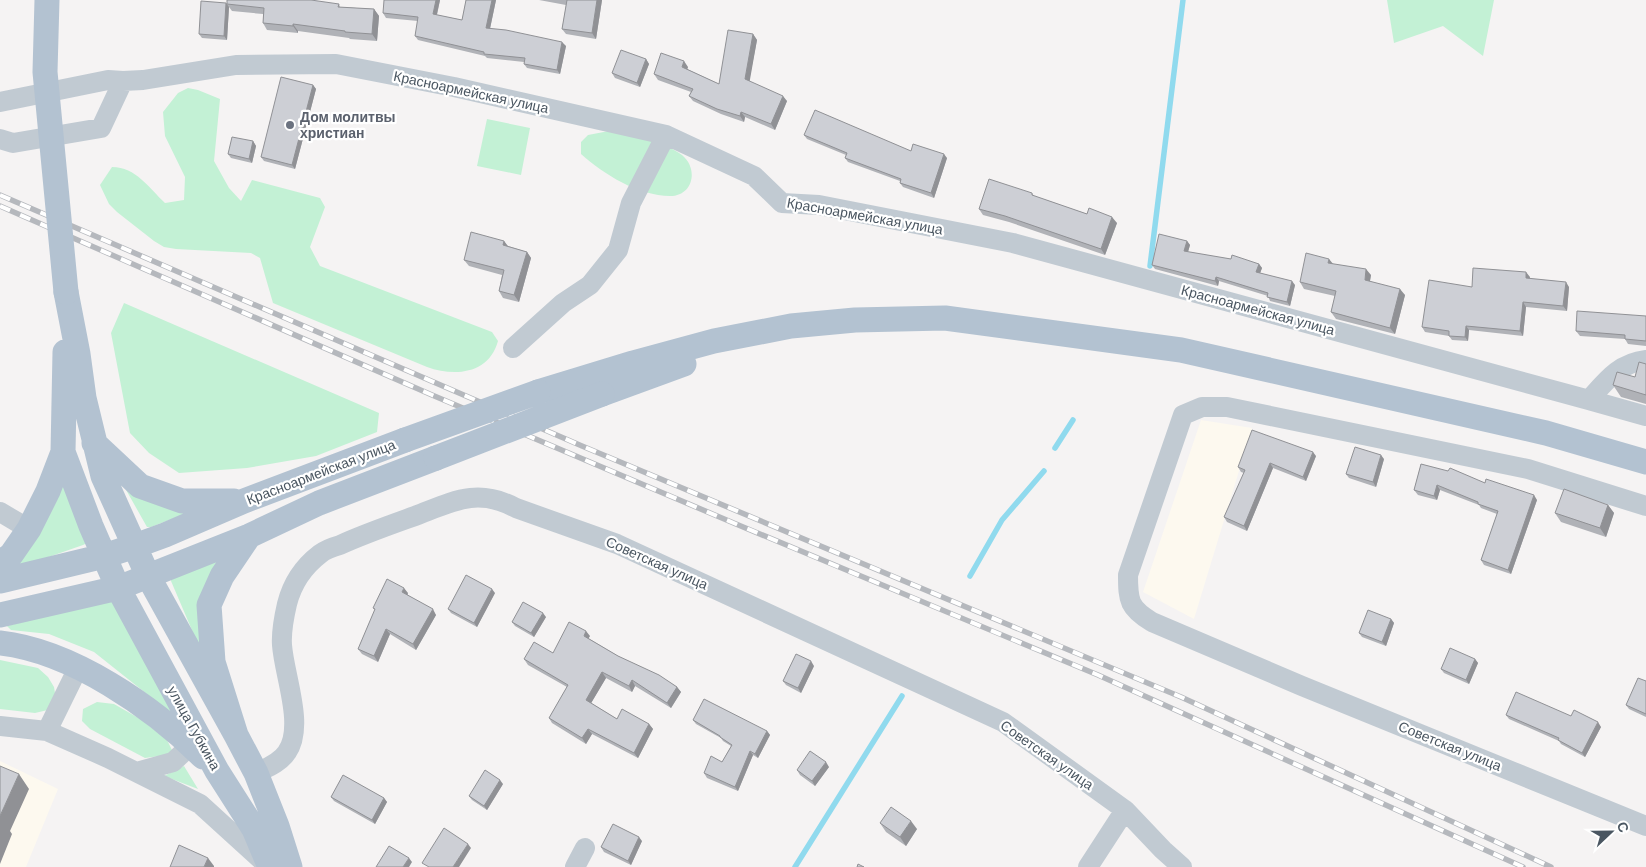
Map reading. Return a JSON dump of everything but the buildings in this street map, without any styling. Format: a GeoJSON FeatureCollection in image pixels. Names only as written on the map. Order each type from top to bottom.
{"type":"FeatureCollection","features":[{"type":"Feature","properties":{"kind":"main road"},"geometry":{"type":"LineString","coordinates":[[47,0],[45,72],[66,292],[84,398],[103,476],[148,576],[256,774],[277,826],[290,867]]}},
{"type":"Feature","properties":{"kind":"main road"},"geometry":{"type":"LineString","coordinates":[[0,563],[11,556],[29,529],[48,491],[63,452],[66,292]]}},
{"type":"Feature","properties":{"kind":"main road","name":"Красноармейская улица"},"geometry":{"type":"LineString","coordinates":[[0,581],[104,556],[135,546],[244,501],[405,440],[538,392],[633,363],[714,341],[791,326],[855,320],[945,318],[1181,350],[1546,433],[1646,462]]}},
{"type":"Feature","properties":{"kind":"main road","name":"Красноармейская улица"},"geometry":{"type":"LineString","coordinates":[[0,615],[118,588],[249,536],[319,503],[602,394],[705,357],[745,347],[889,330],[1041,331]]}},
{"type":"Feature","properties":{"kind":"main road"},"geometry":{"type":"LineString","coordinates":[[94,443],[140,486],[158,493],[182,501],[244,501]]}},
{"type":"Feature","properties":{"kind":"main road","name":"улица Губкина"},"geometry":{"type":"LineString","coordinates":[[63,452],[91,526],[118,588],[189,719],[254,829],[270,867]]}},
{"type":"Feature","properties":{"kind":"main road"},"geometry":{"type":"LineString","coordinates":[[236,735],[213,662],[209,605],[222,576],[249,536]]}},
{"type":"Feature","properties":{"kind":"main road"},"geometry":{"type":"LineString","coordinates":[[0,643],[46,653],[124,692],[191,745],[222,777]]}},
{"type":"Feature","properties":{"kind":"street","name":"Красноармейская улица"},"geometry":{"type":"LineString","coordinates":[[2,105],[108,80],[123,81],[236,65],[336,64],[454,87],[666,135],[754,176],[782,203],[819,206],[1012,243],[1646,416]]}},
{"type":"Feature","properties":{"kind":"street"},"geometry":{"type":"LineString","coordinates":[[0,139],[12,143],[101,128],[123,81]]}},
{"type":"Feature","properties":{"kind":"street"},"geometry":{"type":"LineString","coordinates":[[513,348],[563,304],[590,285],[618,250],[631,203],[666,135]]}},
{"type":"Feature","properties":{"kind":"street"},"geometry":{"type":"LineString","coordinates":[[1589,400],[1608,379],[1632,362],[1646,360]]}},
{"type":"Feature","properties":{"kind":"street","name":"Советская улица"},"geometry":{"type":"LineString","coordinates":[[1646,506],[1528,469],[1227,407],[1202,407],[1183,415],[1128,575],[1128,594],[1136,612],[1152,622],[1302,686],[1646,826]]}},
{"type":"Feature","properties":{"kind":"street","name":"Советская улица"},"geometry":{"type":"LineString","coordinates":[[256,774],[287,753],[295,733],[294,716],[283,659],[283,622],[289,596],[297,577],[306,566],[321,553],[357,537],[462,499],[484,497],[501,500],[516,508],[617,544],[1003,722],[1126,810],[1163,850],[1182,867]]}},
{"type":"Feature","properties":{"kind":"street"},"geometry":{"type":"LineString","coordinates":[[0,512],[29,529]]}},
{"type":"Feature","properties":{"kind":"street"},"geometry":{"type":"LineString","coordinates":[[47,730],[78,668]]}},
{"type":"Feature","properties":{"kind":"street"},"geometry":{"type":"LineString","coordinates":[[137,772],[173,762],[191,745],[189,719]]}},
{"type":"Feature","properties":{"kind":"street"},"geometry":{"type":"LineString","coordinates":[[0,726],[47,730],[200,804],[270,867]]}},
{"type":"Feature","properties":{"kind":"street"},"geometry":{"type":"LineString","coordinates":[[200,804],[222,777]]}},
{"type":"Feature","properties":{"kind":"street"},"geometry":{"type":"LineString","coordinates":[[1088,867],[1126,810]]}},
{"type":"Feature","properties":{"kind":"street"},"geometry":{"type":"LineString","coordinates":[[575,867],[585,848]]}},
{"type":"Feature","properties":{"kind":"shaded area"},"geometry":{"type":"Polygon","coordinates":[[[1201,420],[1252,428],[1194,619],[1143,592],[1201,420]]]}},
{"type":"Feature","properties":{"kind":"shaded area"},"geometry":{"type":"Polygon","coordinates":[[[0,761],[58,789],[26,867],[0,867],[0,761]]]}},
{"type":"Feature","properties":{"kind":"green space"},"geometry":{"type":"Polygon","coordinates":[[[1387,0],[1494,0],[1483,56],[1443,26],[1394,43],[1387,0]]]}},
{"type":"Feature","properties":{"kind":"green space"},"geometry":{"type":"Polygon","coordinates":[[[188,88],[220,99],[214,161],[229,188],[241,201],[252,180],[320,198],[325,207],[310,247],[320,266],[492,332],[498,341],[494,352],[487,360],[470,370],[459,372],[449,372],[427,367],[273,303],[260,258],[251,253],[164,247],[117,212],[109,204],[100,185],[112,167],[121,168],[135,174],[165,203],[184,200],[185,177],[165,136],[163,112],[178,93],[188,88]]]}},
{"type":"Feature","properties":{"kind":"green space"},"geometry":{"type":"Polygon","coordinates":[[[487,119],[530,128],[521,175],[477,166],[487,119]]]}},
{"type":"Feature","properties":{"kind":"green space"},"geometry":{"type":"Polygon","coordinates":[[[609,131],[637,137],[675,150],[682,155],[691,167],[691,181],[688,187],[678,195],[670,196],[646,192],[622,182],[590,162],[581,154],[581,142],[588,135],[609,131]]]}},
{"type":"Feature","properties":{"kind":"green space"},"geometry":{"type":"Polygon","coordinates":[[[124,303],[379,413],[377,432],[316,456],[247,468],[179,473],[149,453],[130,433],[111,333],[124,303]]]}},
{"type":"Feature","properties":{"kind":"green space"},"geometry":{"type":"Polygon","coordinates":[[[59,476],[89,542],[0,574],[59,476]]]}},
{"type":"Feature","properties":{"kind":"green space"},"geometry":{"type":"Polygon","coordinates":[[[121,481],[208,505],[147,527],[121,481]]]}},
{"type":"Feature","properties":{"kind":"green space"},"geometry":{"type":"Polygon","coordinates":[[[230,549],[203,656],[171,581],[171,576],[230,549]]]}},
{"type":"Feature","properties":{"kind":"green space"},"geometry":{"type":"Polygon","coordinates":[[[113,598],[177,718],[94,652],[49,634],[11,630],[7,626],[113,598]]]}},
{"type":"Feature","properties":{"kind":"green space"},"geometry":{"type":"Polygon","coordinates":[[[0,660],[38,668],[48,677],[54,687],[56,699],[52,709],[35,713],[0,709],[0,660]]]}},
{"type":"Feature","properties":{"kind":"green space"},"geometry":{"type":"Polygon","coordinates":[[[97,702],[114,704],[142,720],[167,740],[172,750],[167,755],[145,758],[90,729],[82,721],[83,709],[97,702]]]}},
{"type":"Feature","properties":{"kind":"green space"},"geometry":{"type":"Polygon","coordinates":[[[184,766],[198,789],[164,776],[184,766]]]}},
{"type":"Feature","properties":{"kind":"waterway"},"geometry":{"type":"LineString","coordinates":[[1150,266],[1183,0]]}},
{"type":"Feature","properties":{"kind":"waterway"},"geometry":{"type":"LineString","coordinates":[[1055,448],[1073,420]]}},
{"type":"Feature","properties":{"kind":"waterway"},"geometry":{"type":"LineString","coordinates":[[970,576],[1002,520],[1044,471]]}},
{"type":"Feature","properties":{"kind":"waterway"},"geometry":{"type":"LineString","coordinates":[[795,867],[902,696]]}},
{"type":"Feature","properties":{"kind":"railway"},"geometry":{"type":"LineString","coordinates":[[0,195],[582,446],[1181,697],[1551,867]]}},
{"type":"Feature","properties":{"kind":"railway"},"geometry":{"type":"LineString","coordinates":[[0,206],[432,395],[1098,675],[1523,867]]}},
{"type":"Feature","properties":{"kind":"place","name":"Дом молитвы христиан"},"geometry":{"type":"Point","coordinates":[290,125]}}]}
